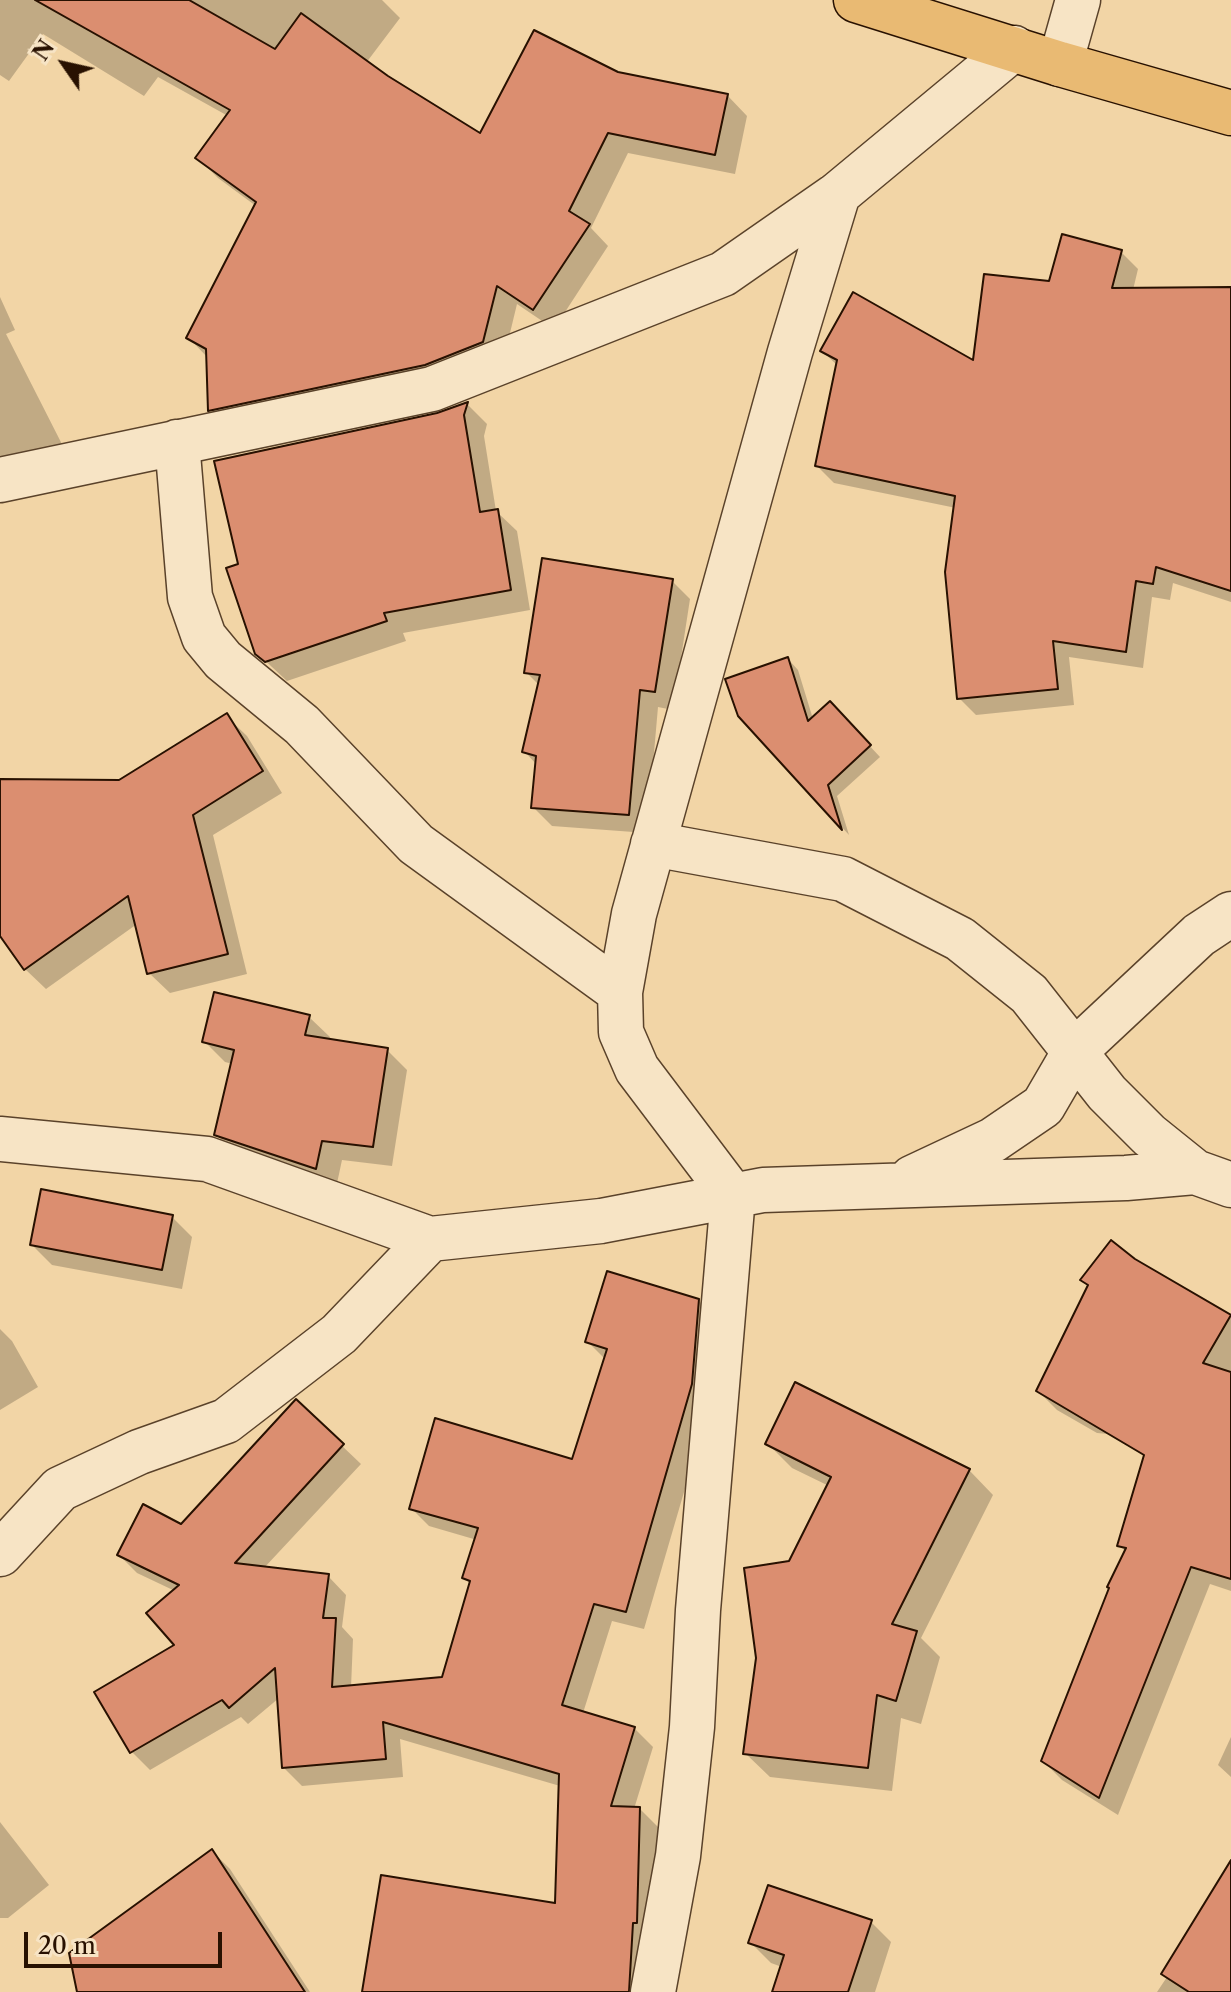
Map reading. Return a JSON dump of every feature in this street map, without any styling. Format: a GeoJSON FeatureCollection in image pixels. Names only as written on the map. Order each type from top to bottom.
{"type":"FeatureCollection","features":[{"type":"Feature","properties":{"kind":"main road"},"geometry":{"type":"LineString","coordinates":[[856,0],[1060,64],[1231,113]]}},
{"type":"Feature","properties":{"kind":"street"},"geometry":{"type":"LineString","coordinates":[[1060,64],[1078,0]]}},
{"type":"Feature","properties":{"kind":"street"},"geometry":{"type":"LineString","coordinates":[[0,480],[432,389],[723,274],[838,194],[1014,48]]}},
{"type":"Feature","properties":{"kind":"street"},"geometry":{"type":"LineString","coordinates":[[653,1992],[678,1856],[692,1727],[698,1610],[733,1196],[637,1069],[621,1032],[620,992],[634,914],[653,844],[790,352],[838,194]]}},
{"type":"Feature","properties":{"kind":"street"},"geometry":{"type":"LineString","coordinates":[[177,442],[190,597],[204,637],[223,660],[302,725],[416,844],[620,992]]}},
{"type":"Feature","properties":{"kind":"street"},"geometry":{"type":"LineString","coordinates":[[653,844],[843,879],[960,939],[1029,994],[1107,1093],[1149,1135],[1213,1178]]}},
{"type":"Feature","properties":{"kind":"street"},"geometry":{"type":"LineString","coordinates":[[894,1187],[993,1140],[1043,1106],[1075,1051],[1199,935],[1231,914]]}},
{"type":"Feature","properties":{"kind":"street"},"geometry":{"type":"LineString","coordinates":[[0,1139],[207,1159],[430,1239],[601,1221],[763,1190],[1213,1178]]}},
{"type":"Feature","properties":{"kind":"street"},"geometry":{"type":"LineString","coordinates":[[0,1554],[60,1489],[139,1452],[226,1421],[339,1334],[430,1239]]}},
{"type":"Feature","properties":{"kind":"building"},"geometry":{"type":"Polygon","coordinates":[[[35,0],[189,0],[275,49],[301,13],[388,76],[480,133],[534,30],[618,72],[728,94],[715,155],[608,133],[569,211],[590,224],[533,310],[497,286],[483,342],[425,365],[208,411],[206,349],[186,338],[256,202],[195,158],[230,110],[35,0]]]}},
{"type":"Feature","properties":{"kind":"building"},"geometry":{"type":"Polygon","coordinates":[[[1062,234],[1122,250],[1112,288],[1231,287],[1231,591],[1156,567],[1153,584],[1136,581],[1126,652],[1053,641],[1058,689],[957,699],[945,572],[955,496],[815,466],[837,360],[820,351],[853,292],[973,360],[984,274],[1049,281],[1062,234]]]}},
{"type":"Feature","properties":{"kind":"building"},"geometry":{"type":"Polygon","coordinates":[[[468,402],[464,415],[480,512],[498,509],[511,590],[384,613],[387,621],[265,662],[255,654],[226,568],[238,564],[214,461],[437,413],[468,402]]]}},
{"type":"Feature","properties":{"kind":"building"},"geometry":{"type":"Polygon","coordinates":[[[542,558],[673,579],[655,692],[640,690],[629,815],[531,808],[536,756],[522,752],[540,675],[524,673],[542,558]]]}},
{"type":"Feature","properties":{"kind":"building"},"geometry":{"type":"Polygon","coordinates":[[[788,657],[808,721],[830,701],[871,745],[828,785],[842,830],[738,716],[725,679],[788,657]]]}},
{"type":"Feature","properties":{"kind":"building"},"geometry":{"type":"Polygon","coordinates":[[[227,713],[263,771],[193,815],[228,954],[147,974],[128,896],[24,970],[0,936],[0,779],[119,780],[227,713]]]}},
{"type":"Feature","properties":{"kind":"building"},"geometry":{"type":"Polygon","coordinates":[[[214,992],[310,1015],[305,1035],[388,1048],[373,1147],[322,1141],[316,1169],[214,1135],[234,1050],[202,1042],[214,992]]]}},
{"type":"Feature","properties":{"kind":"building"},"geometry":{"type":"Polygon","coordinates":[[[41,1189],[173,1215],[162,1270],[30,1245],[41,1189]]]}},
{"type":"Feature","properties":{"kind":"building"},"geometry":{"type":"Polygon","coordinates":[[[1111,1240],[1135,1259],[1231,1315],[1203,1363],[1231,1372],[1231,1579],[1191,1567],[1099,1798],[1041,1761],[1107,1587],[1126,1548],[1117,1546],[1144,1455],[1036,1391],[1088,1285],[1080,1280],[1111,1240]]]}},
{"type":"Feature","properties":{"kind":"building"},"geometry":{"type":"Polygon","coordinates":[[[607,1271],[699,1299],[692,1384],[626,1612],[594,1604],[562,1705],[635,1727],[611,1806],[640,1807],[637,1923],[633,1923],[629,1992],[362,1992],[381,1875],[555,1903],[559,1774],[383,1722],[386,1759],[282,1768],[275,1668],[229,1708],[222,1700],[130,1753],[94,1692],[174,1645],[146,1613],[179,1585],[117,1555],[143,1504],[181,1524],[296,1399],[344,1444],[235,1563],[329,1574],[323,1618],[336,1618],[332,1687],[442,1677],[470,1581],[462,1578],[478,1528],[409,1509],[435,1418],[572,1459],[607,1349],[585,1342],[607,1271]]]}},
{"type":"Feature","properties":{"kind":"building"},"geometry":{"type":"Polygon","coordinates":[[[795,1382],[970,1469],[892,1624],[917,1631],[896,1701],[877,1695],[868,1768],[743,1754],[756,1658],[744,1568],[789,1561],[831,1477],[765,1444],[795,1382]]]}},
{"type":"Feature","properties":{"kind":"building"},"geometry":{"type":"Polygon","coordinates":[[[212,1849],[305,1992],[77,1992],[69,1953],[212,1849]]]}},
{"type":"Feature","properties":{"kind":"building"},"geometry":{"type":"Polygon","coordinates":[[[1231,1860],[1231,1992],[1189,1992],[1161,1974],[1231,1860]]]}},
{"type":"Feature","properties":{"kind":"building"},"geometry":{"type":"Polygon","coordinates":[[[768,1885],[872,1920],[848,1992],[772,1992],[784,1955],[748,1943],[768,1885]]]}}]}
